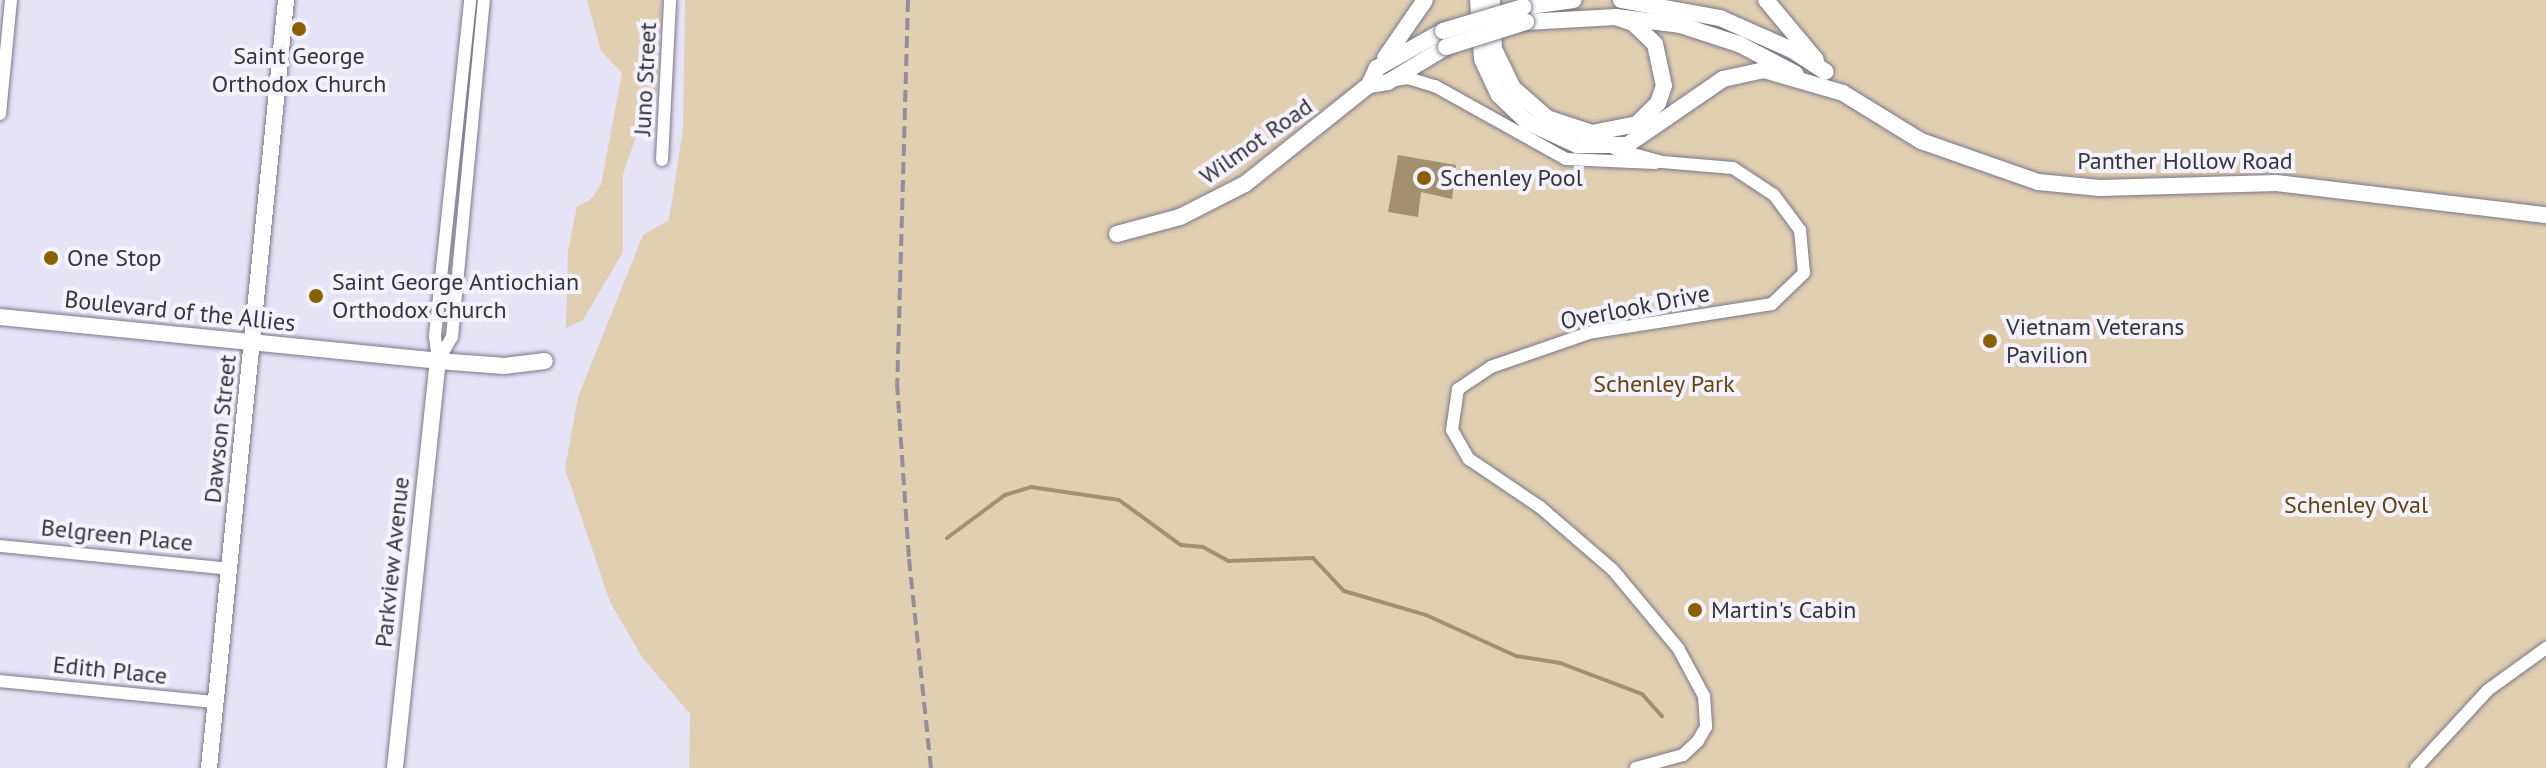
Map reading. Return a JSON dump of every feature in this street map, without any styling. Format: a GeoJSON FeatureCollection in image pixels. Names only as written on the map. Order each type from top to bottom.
{"type":"FeatureCollection","features":[{"type":"Feature","properties":{"kind":"main road","name":"Dawson Street"},"geometry":{"type":"LineString","coordinates":[[209,768],[286,0]]}},
{"type":"Feature","properties":{"kind":"main road"},"geometry":{"type":"LineString","coordinates":[[1383,75],[1425,0]]}},
{"type":"Feature","properties":{"kind":"main road"},"geometry":{"type":"LineString","coordinates":[[1478,0],[1482,59],[1499,95],[1527,122],[1560,140],[1615,149],[1639,140],[1706,89],[1744,71],[1764,70],[1811,83]]}},
{"type":"Feature","properties":{"kind":"main road"},"geometry":{"type":"LineString","coordinates":[[1492,0],[1494,49],[1513,88],[1547,118],[1592,133],[1637,124],[1658,103],[1664,86],[1664,65],[1655,44],[1633,23],[1616,17]]}},
{"type":"Feature","properties":{"kind":"main road","name":"Wilmot Road"},"geometry":{"type":"LineString","coordinates":[[1117,234],[1180,217],[1226,196],[1290,153],[1369,85],[1445,39],[1574,0]]}},
{"type":"Feature","properties":{"kind":"main road"},"geometry":{"type":"LineString","coordinates":[[1621,0],[1720,18],[1792,50],[1826,72]]}},
{"type":"Feature","properties":{"kind":"main road","name":"Panther Hollow Road"},"geometry":{"type":"LineString","coordinates":[[1766,0],[1843,93]]}},
{"type":"Feature","properties":{"kind":"main road","name":"Wilmot Road"},"geometry":{"type":"LineString","coordinates":[[1525,14],[1616,17],[1707,33],[1774,60],[1811,83]]}},
{"type":"Feature","properties":{"kind":"main road","name":"Panther Hollow Road"},"geometry":{"type":"LineString","coordinates":[[1811,83],[1843,93],[1921,141],[2038,182],[2100,188],[2276,183],[2546,215]]}},
{"type":"Feature","properties":{"kind":"main road","name":"Boulevard of the Allies"},"geometry":{"type":"LineString","coordinates":[[0,317],[438,361],[504,366],[545,361]]}},
{"type":"Feature","properties":{"kind":"main road","name":"Parkview Avenue"},"geometry":{"type":"LineString","coordinates":[[395,768],[438,361]]}},
{"type":"Feature","properties":{"kind":"street"},"geometry":{"type":"LineString","coordinates":[[0,114],[11,0],[4,0]]}},
{"type":"Feature","properties":{"kind":"street","name":"Parkview Avenue"},"geometry":{"type":"LineString","coordinates":[[438,361],[435,335],[470,0]]}},
{"type":"Feature","properties":{"kind":"street","name":"Parkview Avenue"},"geometry":{"type":"LineString","coordinates":[[438,361],[452,337],[484,0]]}},
{"type":"Feature","properties":{"kind":"street","name":"Juno Street"},"geometry":{"type":"LineString","coordinates":[[662,160],[670,0]]}},
{"type":"Feature","properties":{"kind":"street","name":"Overlook Drive"},"geometry":{"type":"LineString","coordinates":[[1383,75],[1435,86],[1566,159],[1733,168],[1774,195],[1800,230],[1804,273],[1772,304],[1589,333],[1491,367],[1458,389],[1452,430],[1469,459],[1540,507],[1613,570],[1678,648],[1704,696],[1706,727],[1683,755],[1636,768]]}},
{"type":"Feature","properties":{"kind":"street","name":"Overlook Drive"},"geometry":{"type":"LineString","coordinates":[[1615,149],[1662,162]]}},
{"type":"Feature","properties":{"kind":"street","name":"Belgreen Place"},"geometry":{"type":"LineString","coordinates":[[0,546],[230,569]]}},
{"type":"Feature","properties":{"kind":"street"},"geometry":{"type":"LineString","coordinates":[[2416,768],[2488,690],[2546,648]]}},
{"type":"Feature","properties":{"kind":"street","name":"Edith Place"},"geometry":{"type":"LineString","coordinates":[[0,681],[216,702]]}},
{"type":"Feature","properties":{"kind":"green space"},"geometry":{"type":"Polygon","coordinates":[[[587,0],[662,0],[655,121],[636,137],[623,174],[623,252],[583,320],[566,328],[568,251],[577,206],[589,201],[601,185],[622,73],[601,51],[587,0]]]}},
{"type":"Feature","properties":{"kind":"green space","name":"Schenley Park"},"geometry":{"type":"Polygon","coordinates":[[[685,0],[2546,0],[2546,768],[689,768],[690,714],[642,657],[610,602],[565,469],[578,397],[643,235],[669,220],[683,129],[685,0]]]}},
{"type":"Feature","properties":{"kind":"shaded area","name":"Schenley Pool"},"geometry":{"type":"Polygon","coordinates":[[[1398,155],[1456,165],[1452,199],[1421,192],[1418,217],[1388,212],[1398,155]]]}},
{"type":"Feature","properties":{"kind":"waterway"},"geometry":{"type":"LineString","coordinates":[[947,538],[1005,495],[1031,487],[1119,500],[1181,545],[1203,547],[1228,561],[1313,558],[1344,591],[1426,615],[1516,656],[1560,663],[1642,694],[1662,716]]}},
{"type":"Feature","properties":{"kind":"railway"},"geometry":{"type":"LineString","coordinates":[[908,0],[897,383],[909,559],[931,768]]}},
{"type":"Feature","properties":{"kind":"place","name":"Saint George Orthodox Church"},"geometry":{"type":"Point","coordinates":[299,29]}},
{"type":"Feature","properties":{"kind":"place","name":"Schenley Pool"},"geometry":{"type":"Point","coordinates":[1424,178]}},
{"type":"Feature","properties":{"kind":"place","name":"One Stop"},"geometry":{"type":"Point","coordinates":[51,258]}},
{"type":"Feature","properties":{"kind":"place","name":"Saint George Antiochian Orthodox Church"},"geometry":{"type":"Point","coordinates":[316,296]}},
{"type":"Feature","properties":{"kind":"place","name":"Vietnam Veterans Pavilion"},"geometry":{"type":"Point","coordinates":[1990,341]}},
{"type":"Feature","properties":{"kind":"place","name":"Martin's Cabin"},"geometry":{"type":"Point","coordinates":[1695,610]}},
{"type":"Feature","properties":{"kind":"park label","name":"Schenley Oval"},"geometry":{"type":"Point","coordinates":[2356,505]}}]}
